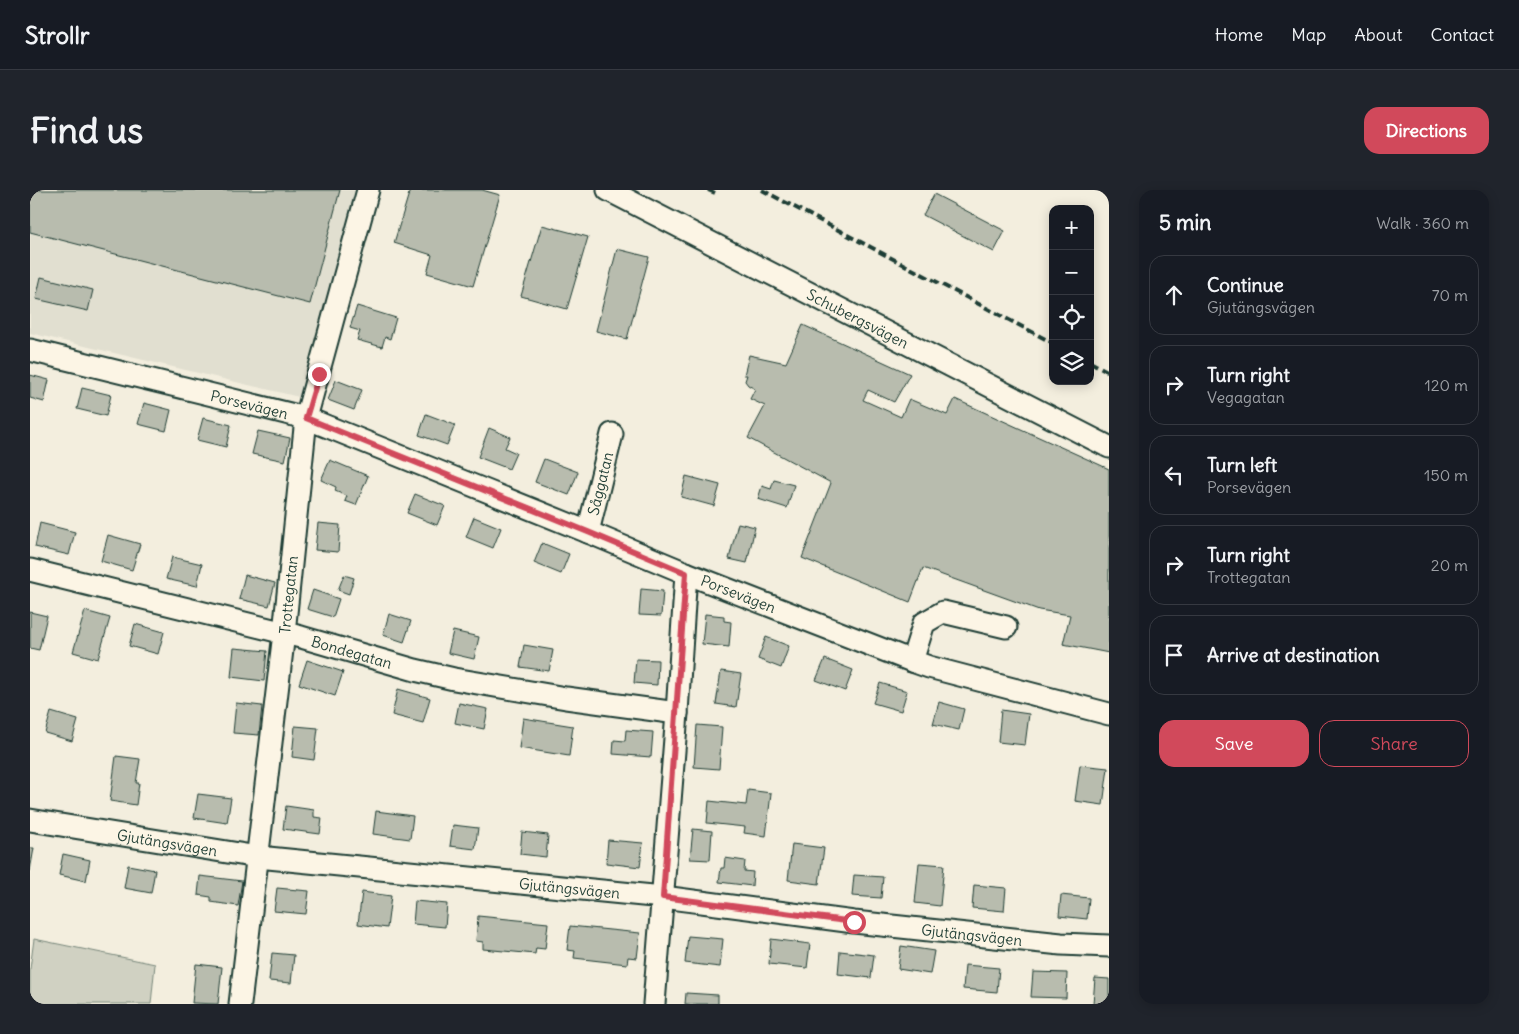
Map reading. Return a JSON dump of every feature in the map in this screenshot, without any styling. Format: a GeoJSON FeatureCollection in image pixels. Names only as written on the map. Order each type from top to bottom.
{"type":"FeatureCollection","features":[{"type":"Feature","properties":{"kind":"street","name":"Trottegatan"},"geometry":{"type":"LineString","coordinates":[[240,1004],[284,633],[306,418],[368,190]]}},
{"type":"Feature","properties":{"kind":"street","name":"Schubergsvägen"},"geometry":{"type":"LineString","coordinates":[[608,190],[1109,447]]}},
{"type":"Feature","properties":{"kind":"street","name":"Porsevägen"},"geometry":{"type":"LineString","coordinates":[[30,350],[306,418],[686,573],[912,661],[1109,714]]}},
{"type":"Feature","properties":{"kind":"street","name":"Såggatan"},"geometry":{"type":"LineString","coordinates":[[588,532],[612,434]]}},
{"type":"Feature","properties":{"kind":"street","name":"Bondegatan"},"geometry":{"type":"LineString","coordinates":[[30,570],[284,633],[454,679],[566,698],[677,713]]}},
{"type":"Feature","properties":{"kind":"street"},"geometry":{"type":"LineString","coordinates":[[654,1004],[686,573]]}},
{"type":"Feature","properties":{"kind":"street"},"geometry":{"type":"LineString","coordinates":[[912,661],[924,623],[943,612],[1006,627]]}},
{"type":"Feature","properties":{"kind":"street","name":"Gjutängsvägen"},"geometry":{"type":"LineString","coordinates":[[30,820],[258,857],[663,897],[854,922],[1061,944],[1109,946]]}},
{"type":"Feature","properties":{"kind":"shaded area"},"geometry":{"type":"Polygon","coordinates":[[[30,190],[358,190],[322,326],[299,397],[30,333],[30,190]]]}},
{"type":"Feature","properties":{"kind":"shaded area"},"geometry":{"type":"Polygon","coordinates":[[[34,939],[155,964],[151,1004],[30,1004],[30,969],[34,939]]]}},
{"type":"Feature","properties":{"kind":"building"},"geometry":{"type":"Polygon","coordinates":[[[30,190],[340,190],[310,304],[30,232],[30,190]]]}},
{"type":"Feature","properties":{"kind":"building"},"geometry":{"type":"Polygon","coordinates":[[[410,190],[482,190],[500,195],[473,286],[427,273],[432,255],[394,243],[410,190]]]}},
{"type":"Feature","properties":{"kind":"building"},"geometry":{"type":"Polygon","coordinates":[[[934,194],[1005,231],[994,252],[923,215],[934,194]]]}},
{"type":"Feature","properties":{"kind":"building"},"geometry":{"type":"Polygon","coordinates":[[[542,225],[588,237],[567,309],[521,296],[542,225]]]}},
{"type":"Feature","properties":{"kind":"building"},"geometry":{"type":"Polygon","coordinates":[[[617,249],[649,257],[627,339],[596,331],[617,249]]]}},
{"type":"Feature","properties":{"kind":"building"},"geometry":{"type":"Polygon","coordinates":[[[41,277],[93,290],[88,311],[36,299],[41,277]]]}},
{"type":"Feature","properties":{"kind":"building"},"geometry":{"type":"Polygon","coordinates":[[[357,306],[396,318],[390,339],[385,337],[382,347],[357,340],[360,331],[350,328],[357,306]]]}},
{"type":"Feature","properties":{"kind":"building"},"geometry":{"type":"Polygon","coordinates":[[[803,325],[910,374],[894,402],[868,390],[863,400],[901,417],[909,399],[947,415],[955,399],[1109,469],[1109,653],[1063,644],[1070,615],[1039,610],[923,568],[910,602],[802,558],[831,483],[748,438],[765,406],[750,399],[755,389],[748,385],[745,381],[747,375],[744,375],[749,355],[786,363],[803,325]]]}},
{"type":"Feature","properties":{"kind":"building"},"geometry":{"type":"Polygon","coordinates":[[[30,375],[49,380],[44,402],[30,398],[30,375]]]}},
{"type":"Feature","properties":{"kind":"building"},"geometry":{"type":"Polygon","coordinates":[[[336,380],[362,390],[354,410],[328,400],[336,380]]]}},
{"type":"Feature","properties":{"kind":"building"},"geometry":{"type":"Polygon","coordinates":[[[82,388],[111,395],[106,416],[77,409],[82,388]]]}},
{"type":"Feature","properties":{"kind":"building"},"geometry":{"type":"Polygon","coordinates":[[[144,403],[171,410],[166,431],[138,424],[144,403]]]}},
{"type":"Feature","properties":{"kind":"building"},"geometry":{"type":"Polygon","coordinates":[[[426,414],[455,425],[447,445],[419,435],[426,414]]]}},
{"type":"Feature","properties":{"kind":"building"},"geometry":{"type":"Polygon","coordinates":[[[203,418],[231,425],[226,447],[197,440],[203,418]]]}},
{"type":"Feature","properties":{"kind":"building"},"geometry":{"type":"Polygon","coordinates":[[[489,428],[510,437],[505,448],[516,453],[509,469],[478,457],[489,428]]]}},
{"type":"Feature","properties":{"kind":"building"},"geometry":{"type":"Polygon","coordinates":[[[258,431],[290,438],[285,461],[252,454],[258,431]]]}},
{"type":"Feature","properties":{"kind":"building"},"geometry":{"type":"Polygon","coordinates":[[[544,459],[578,472],[569,495],[535,482],[544,459]]]}},
{"type":"Feature","properties":{"kind":"building"},"geometry":{"type":"Polygon","coordinates":[[[330,460],[368,476],[356,505],[345,501],[347,496],[335,491],[336,487],[321,480],[330,460]]]}},
{"type":"Feature","properties":{"kind":"building"},"geometry":{"type":"Polygon","coordinates":[[[686,476],[720,485],[714,506],[681,497],[686,476]]]}},
{"type":"Feature","properties":{"kind":"building"},"geometry":{"type":"Polygon","coordinates":[[[774,480],[794,485],[787,508],[758,499],[762,486],[771,489],[774,480]]]}},
{"type":"Feature","properties":{"kind":"building"},"geometry":{"type":"Polygon","coordinates":[[[415,494],[445,506],[437,525],[407,513],[415,494]]]}},
{"type":"Feature","properties":{"kind":"building"},"geometry":{"type":"Polygon","coordinates":[[[474,517],[501,528],[493,548],[466,537],[474,517]]]}},
{"type":"Feature","properties":{"kind":"building"},"geometry":{"type":"Polygon","coordinates":[[[40,523],[75,532],[69,555],[35,547],[40,523]]]}},
{"type":"Feature","properties":{"kind":"building"},"geometry":{"type":"Polygon","coordinates":[[[318,523],[340,525],[338,552],[315,550],[318,523]]]}},
{"type":"Feature","properties":{"kind":"building"},"geometry":{"type":"Polygon","coordinates":[[[738,523],[755,527],[747,563],[729,559],[738,523]]]}},
{"type":"Feature","properties":{"kind":"building"},"geometry":{"type":"Polygon","coordinates":[[[108,535],[140,544],[132,570],[101,561],[108,535]]]}},
{"type":"Feature","properties":{"kind":"building"},"geometry":{"type":"Polygon","coordinates":[[[542,543],[569,554],[561,574],[534,563],[542,543]]]}},
{"type":"Feature","properties":{"kind":"building"},"geometry":{"type":"Polygon","coordinates":[[[172,557],[202,564],[197,586],[166,579],[172,557]]]}},
{"type":"Feature","properties":{"kind":"building"},"geometry":{"type":"Polygon","coordinates":[[[245,575],[275,583],[269,606],[239,599],[245,575]]]}},
{"type":"Feature","properties":{"kind":"building"},"geometry":{"type":"Polygon","coordinates":[[[344,575],[354,578],[349,594],[338,590],[344,575]]]}},
{"type":"Feature","properties":{"kind":"building"},"geometry":{"type":"Polygon","coordinates":[[[641,589],[663,591],[661,616],[639,615],[641,589]]]}},
{"type":"Feature","properties":{"kind":"building"},"geometry":{"type":"Polygon","coordinates":[[[313,590],[339,599],[333,617],[307,609],[313,590]]]}},
{"type":"Feature","properties":{"kind":"building"},"geometry":{"type":"Polygon","coordinates":[[[85,611],[110,618],[98,659],[73,652],[85,611]]]}},
{"type":"Feature","properties":{"kind":"building"},"geometry":{"type":"Polygon","coordinates":[[[30,612],[47,616],[39,650],[30,648],[30,612]]]}},
{"type":"Feature","properties":{"kind":"building"},"geometry":{"type":"Polygon","coordinates":[[[389,614],[411,621],[404,642],[383,635],[389,614]]]}},
{"type":"Feature","properties":{"kind":"building"},"geometry":{"type":"Polygon","coordinates":[[[705,614],[724,616],[724,621],[731,622],[729,647],[702,644],[705,614]]]}},
{"type":"Feature","properties":{"kind":"building"},"geometry":{"type":"Polygon","coordinates":[[[135,624],[164,632],[158,654],[129,646],[135,624]]]}},
{"type":"Feature","properties":{"kind":"building"},"geometry":{"type":"Polygon","coordinates":[[[453,631],[479,637],[474,659],[448,653],[453,631]]]}},
{"type":"Feature","properties":{"kind":"building"},"geometry":{"type":"Polygon","coordinates":[[[766,637],[789,646],[781,668],[758,659],[766,637]]]}},
{"type":"Feature","properties":{"kind":"building"},"geometry":{"type":"Polygon","coordinates":[[[524,645],[553,650],[549,671],[520,667],[524,645]]]}},
{"type":"Feature","properties":{"kind":"building"},"geometry":{"type":"Polygon","coordinates":[[[234,648],[267,651],[264,681],[231,677],[234,648]]]}},
{"type":"Feature","properties":{"kind":"building"},"geometry":{"type":"Polygon","coordinates":[[[636,659],[658,660],[657,685],[634,683],[636,659]]]}},
{"type":"Feature","properties":{"kind":"building"},"geometry":{"type":"Polygon","coordinates":[[[825,659],[853,670],[845,691],[816,680],[825,659]]]}},
{"type":"Feature","properties":{"kind":"building"},"geometry":{"type":"Polygon","coordinates":[[[307,660],[343,672],[335,696],[299,684],[307,660]]]}},
{"type":"Feature","properties":{"kind":"building"},"geometry":{"type":"Polygon","coordinates":[[[721,671],[741,674],[736,707],[716,704],[721,671]]]}},
{"type":"Feature","properties":{"kind":"building"},"geometry":{"type":"Polygon","coordinates":[[[880,683],[907,691],[901,711],[873,703],[880,683]]]}},
{"type":"Feature","properties":{"kind":"building"},"geometry":{"type":"Polygon","coordinates":[[[398,689],[430,698],[423,723],[392,715],[398,689]]]}},
{"type":"Feature","properties":{"kind":"building"},"geometry":{"type":"Polygon","coordinates":[[[939,702],[964,709],[959,730],[933,724],[939,702]]]}},
{"type":"Feature","properties":{"kind":"building"},"geometry":{"type":"Polygon","coordinates":[[[236,703],[262,706],[259,735],[233,733],[236,703]]]}},
{"type":"Feature","properties":{"kind":"building"},"geometry":{"type":"Polygon","coordinates":[[[459,703],[488,709],[484,729],[455,723],[459,703]]]}},
{"type":"Feature","properties":{"kind":"building"},"geometry":{"type":"Polygon","coordinates":[[[1001,710],[1029,714],[1025,745],[998,742],[1001,710]]]}},
{"type":"Feature","properties":{"kind":"building"},"geometry":{"type":"Polygon","coordinates":[[[51,712],[78,720],[72,741],[45,733],[51,712]]]}},
{"type":"Feature","properties":{"kind":"building"},"geometry":{"type":"Polygon","coordinates":[[[523,718],[573,726],[569,756],[519,748],[523,718]]]}},
{"type":"Feature","properties":{"kind":"building"},"geometry":{"type":"Polygon","coordinates":[[[697,725],[722,727],[719,769],[694,767],[697,725]]]}},
{"type":"Feature","properties":{"kind":"building"},"geometry":{"type":"Polygon","coordinates":[[[295,726],[318,728],[314,760],[292,757],[295,726]]]}},
{"type":"Feature","properties":{"kind":"building"},"geometry":{"type":"Polygon","coordinates":[[[626,730],[653,732],[651,757],[613,754],[614,740],[625,741],[626,730]]]}},
{"type":"Feature","properties":{"kind":"building"},"geometry":{"type":"Polygon","coordinates":[[[116,756],[140,759],[136,783],[139,783],[136,805],[110,801],[116,756]]]}},
{"type":"Feature","properties":{"kind":"building"},"geometry":{"type":"Polygon","coordinates":[[[1080,765],[1108,768],[1103,805],[1075,801],[1080,765]]]}},
{"type":"Feature","properties":{"kind":"building"},"geometry":{"type":"Polygon","coordinates":[[[748,790],[771,793],[766,836],[744,833],[745,827],[707,823],[709,801],[746,805],[748,790]]]}},
{"type":"Feature","properties":{"kind":"building"},"geometry":{"type":"Polygon","coordinates":[[[198,794],[231,798],[227,823],[194,818],[198,794]]]}},
{"type":"Feature","properties":{"kind":"building"},"geometry":{"type":"Polygon","coordinates":[[[286,806],[314,810],[314,817],[322,818],[320,834],[283,829],[286,806]]]}},
{"type":"Feature","properties":{"kind":"building"},"geometry":{"type":"Polygon","coordinates":[[[376,811],[413,816],[410,839],[373,834],[376,811]]]}},
{"type":"Feature","properties":{"kind":"building"},"geometry":{"type":"Polygon","coordinates":[[[453,825],[478,828],[475,849],[450,846],[453,825]]]}},
{"type":"Feature","properties":{"kind":"building"},"geometry":{"type":"Polygon","coordinates":[[[693,829],[712,831],[710,860],[690,859],[693,829]]]}},
{"type":"Feature","properties":{"kind":"building"},"geometry":{"type":"Polygon","coordinates":[[[522,832],[548,835],[546,857],[520,854],[522,832]]]}},
{"type":"Feature","properties":{"kind":"building"},"geometry":{"type":"Polygon","coordinates":[[[608,840],[643,843],[640,867],[606,863],[608,840]]]}},
{"type":"Feature","properties":{"kind":"building"},"geometry":{"type":"Polygon","coordinates":[[[792,844],[824,848],[819,884],[788,880],[792,844]]]}},
{"type":"Feature","properties":{"kind":"building"},"geometry":{"type":"Polygon","coordinates":[[[30,848],[34,848],[30,871],[30,848]]]}},
{"type":"Feature","properties":{"kind":"building"},"geometry":{"type":"Polygon","coordinates":[[[63,854],[90,860],[86,881],[59,875],[63,854]]]}},
{"type":"Feature","properties":{"kind":"building"},"geometry":{"type":"Polygon","coordinates":[[[725,858],[745,861],[744,871],[753,872],[752,886],[719,882],[725,858]]]}},
{"type":"Feature","properties":{"kind":"building"},"geometry":{"type":"Polygon","coordinates":[[[919,863],[944,865],[940,906],[915,903],[919,863]]]}},
{"type":"Feature","properties":{"kind":"building"},"geometry":{"type":"Polygon","coordinates":[[[128,865],[155,870],[151,893],[124,888],[128,865]]]}},
{"type":"Feature","properties":{"kind":"building"},"geometry":{"type":"Polygon","coordinates":[[[854,875],[883,877],[881,898],[852,896],[854,875]]]}},
{"type":"Feature","properties":{"kind":"building"},"geometry":{"type":"Polygon","coordinates":[[[200,876],[242,881],[238,906],[211,902],[211,897],[198,895],[200,876]]]}},
{"type":"Feature","properties":{"kind":"building"},"geometry":{"type":"Polygon","coordinates":[[[974,885],[1006,888],[1004,911],[972,908],[974,885]]]}},
{"type":"Feature","properties":{"kind":"building"},"geometry":{"type":"Polygon","coordinates":[[[277,888],[309,891],[306,914],[274,911],[277,888]]]}},
{"type":"Feature","properties":{"kind":"building"},"geometry":{"type":"Polygon","coordinates":[[[362,892],[391,896],[387,928],[358,924],[362,892]]]}},
{"type":"Feature","properties":{"kind":"building"},"geometry":{"type":"Polygon","coordinates":[[[1061,895],[1089,898],[1087,919],[1059,916],[1061,895]]]}},
{"type":"Feature","properties":{"kind":"building"},"geometry":{"type":"Polygon","coordinates":[[[415,901],[447,904],[445,927],[413,924],[415,901]]]}},
{"type":"Feature","properties":{"kind":"building"},"geometry":{"type":"Polygon","coordinates":[[[478,916],[548,923],[545,949],[536,948],[535,954],[483,949],[483,942],[476,941],[478,916]]]}},
{"type":"Feature","properties":{"kind":"building"},"geometry":{"type":"Polygon","coordinates":[[[570,926],[640,933],[637,958],[628,957],[627,964],[574,958],[575,951],[567,950],[570,926]]]}},
{"type":"Feature","properties":{"kind":"building"},"geometry":{"type":"Polygon","coordinates":[[[688,936],[723,939],[720,967],[685,963],[688,936]]]}},
{"type":"Feature","properties":{"kind":"building"},"geometry":{"type":"Polygon","coordinates":[[[771,939],[810,944],[807,968],[769,964],[771,939]]]}},
{"type":"Feature","properties":{"kind":"building"},"geometry":{"type":"Polygon","coordinates":[[[901,946],[934,951],[930,974],[898,969],[901,946]]]}},
{"type":"Feature","properties":{"kind":"building"},"geometry":{"type":"Polygon","coordinates":[[[840,951],[874,955],[871,978],[838,974],[840,951]]]}},
{"type":"Feature","properties":{"kind":"building"},"geometry":{"type":"Polygon","coordinates":[[[272,953],[294,955],[291,983],[269,981],[272,953]]]}},
{"type":"Feature","properties":{"kind":"building"},"geometry":{"type":"Polygon","coordinates":[[[196,964],[222,967],[218,1004],[192,1003],[196,964]]]}},
{"type":"Feature","properties":{"kind":"building"},"geometry":{"type":"Polygon","coordinates":[[[965,965],[999,968],[997,992],[963,989],[965,965]]]}},
{"type":"Feature","properties":{"kind":"building"},"geometry":{"type":"Polygon","coordinates":[[[1033,972],[1067,973],[1066,998],[1031,997],[1033,972]]]}},
{"type":"Feature","properties":{"kind":"building"},"geometry":{"type":"Polygon","coordinates":[[[1095,978],[1109,979],[1109,1004],[1093,1004],[1095,978]]]}},
{"type":"Feature","properties":{"kind":"building"},"geometry":{"type":"Polygon","coordinates":[[[686,993],[718,995],[718,1004],[685,1004],[686,993]]]}},
{"type":"Feature","properties":{"kind":"railway"},"geometry":{"type":"LineString","coordinates":[[708,190],[715,193]]}},
{"type":"Feature","properties":{"kind":"railway"},"geometry":{"type":"LineString","coordinates":[[762,190],[1049,341]]}},
{"type":"Feature","properties":{"kind":"railway"},"geometry":{"type":"LineString","coordinates":[[1094,364],[1109,372]]}},
{"type":"Feature","properties":{"kind":"route"},"geometry":{"type":"LineString","coordinates":[[319,374],[306,418],[686,573],[663,897],[854,922]]}}]}
